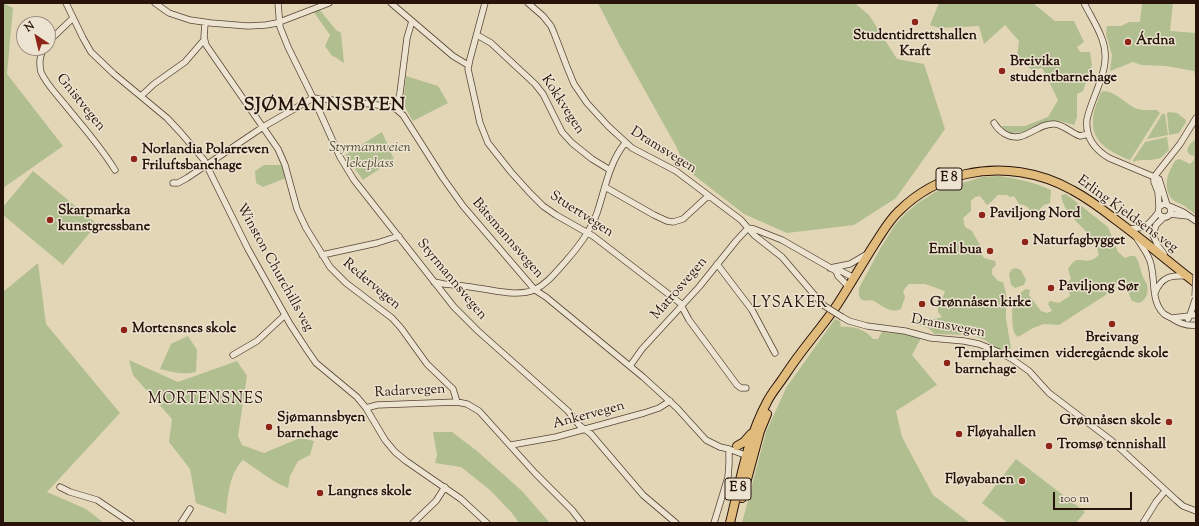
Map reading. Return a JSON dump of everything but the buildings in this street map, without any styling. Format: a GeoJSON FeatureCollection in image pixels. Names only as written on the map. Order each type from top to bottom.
{"type":"FeatureCollection","features":[{"type":"Feature","properties":{"kind":"highway","name":"Erling Kjeldsens veg"},"geometry":{"type":"LineString","coordinates":[[734,523],[753,432],[766,402],[836,305],[888,224],[910,201],[938,183],[954,177],[981,171],[1009,170],[1025,172],[1057,182],[1073,190],[1100,208],[1196,283]]}},
{"type":"Feature","properties":{"kind":"highway","name":"Erling Kjeldsens veg"},"geometry":{"type":"LineString","coordinates":[[730,523],[749,453],[781,382]]}},
{"type":"Feature","properties":{"kind":"highway","name":"E 8"},"geometry":{"type":"LineString","coordinates":[[733,447],[744,442],[753,432]]}},
{"type":"Feature","properties":{"kind":"street","name":"Winston Churchills veg"},"geometry":{"type":"LineString","coordinates":[[66,3],[87,46],[97,58],[164,115],[178,129],[207,164],[248,249],[285,315],[316,363],[362,403],[382,437],[395,452],[461,499],[486,523]]}},
{"type":"Feature","properties":{"kind":"street"},"geometry":{"type":"LineString","coordinates":[[155,3],[176,16],[205,23],[248,26],[266,25],[279,22],[328,3]]}},
{"type":"Feature","properties":{"kind":"street","name":"Styrmannsvegen"},"geometry":{"type":"LineString","coordinates":[[278,3],[281,31],[348,172],[434,282],[466,320],[564,408],[579,425],[596,440],[640,491],[676,523]]}},
{"type":"Feature","properties":{"kind":"street"},"geometry":{"type":"LineString","coordinates":[[391,3],[453,56],[468,65]]}},
{"type":"Feature","properties":{"kind":"street","name":"Stuertvegen"},"geometry":{"type":"LineString","coordinates":[[485,3],[468,65],[469,75],[485,138],[523,187],[543,206],[556,215],[588,232],[680,303],[689,320],[737,385],[741,388],[746,388]]}},
{"type":"Feature","properties":{"kind":"street","name":"Dramsvegen"},"geometry":{"type":"LineString","coordinates":[[528,3],[538,11],[551,26],[571,77],[582,97],[625,143],[636,151],[661,162],[676,171],[741,220],[754,235],[782,257],[823,305],[849,321],[871,327],[905,331],[931,338],[979,344],[1012,359],[1029,371],[1049,393],[1112,441],[1182,506],[1196,511]]}},
{"type":"Feature","properties":{"kind":"street"},"geometry":{"type":"LineString","coordinates":[[1084,3],[1102,37],[1106,54],[1103,74],[1086,119],[1088,134],[1092,144],[1101,153],[1109,158],[1159,179],[1171,211],[1170,214]]}},
{"type":"Feature","properties":{"kind":"street"},"geometry":{"type":"LineString","coordinates":[[56,34],[73,18]]}},
{"type":"Feature","properties":{"kind":"street"},"geometry":{"type":"LineString","coordinates":[[173,183],[180,182],[263,127],[313,98],[370,104],[396,109],[400,93],[407,38],[412,21]]}},
{"type":"Feature","properties":{"kind":"street"},"geometry":{"type":"LineString","coordinates":[[141,96],[154,84],[185,62],[204,40],[205,23]]}},
{"type":"Feature","properties":{"kind":"street","name":"Kokkvegen"},"geometry":{"type":"LineString","coordinates":[[476,35],[491,43],[535,84],[543,94],[562,132],[572,143],[592,159],[610,170]]}},
{"type":"Feature","properties":{"kind":"street","name":"Redervegen"},"geometry":{"type":"LineString","coordinates":[[204,40],[282,157],[296,209],[330,267],[340,278],[392,318],[427,364],[453,389],[457,402]]}},
{"type":"Feature","properties":{"kind":"street","name":"Gnistvegen"},"geometry":{"type":"LineString","coordinates":[[40,56],[40,64],[43,75],[54,91],[101,148],[115,170]]}},
{"type":"Feature","properties":{"kind":"street","name":"Båtsmannsvegen"},"geometry":{"type":"LineString","coordinates":[[396,109],[403,115],[443,178],[463,206],[535,290],[552,301],[670,401],[706,440],[720,447],[742,447],[749,453]]}},
{"type":"Feature","properties":{"kind":"street"},"geometry":{"type":"LineString","coordinates":[[1164,217],[1160,216],[1158,192],[1154,182],[1154,176],[1180,144],[1196,118]]}},
{"type":"Feature","properties":{"kind":"street"},"geometry":{"type":"LineString","coordinates":[[994,123],[1001,131],[1013,137],[1022,136],[1051,124],[1059,125],[1080,136],[1088,134]]}},
{"type":"Feature","properties":{"kind":"street"},"geometry":{"type":"LineString","coordinates":[[434,282],[511,293],[524,293],[542,286],[580,245],[588,232],[596,214],[610,170],[625,143]]}},
{"type":"Feature","properties":{"kind":"street"},"geometry":{"type":"LineString","coordinates":[[605,187],[654,216],[673,222],[682,219],[708,196]]}},
{"type":"Feature","properties":{"kind":"street"},"geometry":{"type":"LineString","coordinates":[[1128,229],[1145,227],[1149,225],[1164,204],[1175,208],[1196,221]]}},
{"type":"Feature","properties":{"kind":"street"},"geometry":{"type":"LineString","coordinates":[[1173,265],[1158,246],[1153,235],[1156,225],[1164,217],[1167,217],[1170,214],[1189,216]]}},
{"type":"Feature","properties":{"kind":"street","name":"Dramsvegen"},"geometry":{"type":"LineString","coordinates":[[748,228],[764,232],[782,240],[836,272],[848,286]]}},
{"type":"Feature","properties":{"kind":"street","name":"Matrosvegen"},"geometry":{"type":"LineString","coordinates":[[630,366],[642,349],[682,306],[748,228]]}},
{"type":"Feature","properties":{"kind":"street"},"geometry":{"type":"LineString","coordinates":[[1135,234],[1150,259],[1153,270],[1155,295],[1161,310],[1166,315],[1182,323],[1194,326]]}},
{"type":"Feature","properties":{"kind":"street"},"geometry":{"type":"LineString","coordinates":[[322,255],[377,243],[399,236]]}},
{"type":"Feature","properties":{"kind":"street"},"geometry":{"type":"LineString","coordinates":[[830,268],[850,264],[869,252]]}},
{"type":"Feature","properties":{"kind":"street"},"geometry":{"type":"LineString","coordinates":[[717,264],[752,310],[775,353]]}},
{"type":"Feature","properties":{"kind":"street","name":"Dramsvegen"},"geometry":{"type":"LineString","coordinates":[[836,272],[841,271],[854,278]]}},
{"type":"Feature","properties":{"kind":"street"},"geometry":{"type":"LineString","coordinates":[[1155,295],[1159,285],[1167,278],[1187,276]]}},
{"type":"Feature","properties":{"kind":"street"},"geometry":{"type":"LineString","coordinates":[[1194,326],[1188,321],[1192,315],[1195,300],[1196,276]]}},
{"type":"Feature","properties":{"kind":"street"},"geometry":{"type":"LineString","coordinates":[[233,355],[250,346],[285,315]]}},
{"type":"Feature","properties":{"kind":"street"},"geometry":{"type":"LineString","coordinates":[[1172,318],[1192,315]]}},
{"type":"Feature","properties":{"kind":"street","name":"Ankervegen"},"geometry":{"type":"LineString","coordinates":[[511,445],[556,437],[652,411],[660,408],[670,401]]}},
{"type":"Feature","properties":{"kind":"street"},"geometry":{"type":"LineString","coordinates":[[457,402],[467,404],[479,411],[535,473],[572,510],[582,523]]}},
{"type":"Feature","properties":{"kind":"street","name":"Radarvegen"},"geometry":{"type":"LineString","coordinates":[[366,408],[377,405],[457,402]]}},
{"type":"Feature","properties":{"kind":"street"},"geometry":{"type":"LineString","coordinates":[[714,523],[728,477],[733,447]]}},
{"type":"Feature","properties":{"kind":"street"},"geometry":{"type":"LineString","coordinates":[[60,487],[66,491],[97,500],[131,523]]}},
{"type":"Feature","properties":{"kind":"street"},"geometry":{"type":"LineString","coordinates":[[413,523],[436,501],[445,487]]}},
{"type":"Feature","properties":{"kind":"street"},"geometry":{"type":"LineString","coordinates":[[1143,523],[1165,491]]}},
{"type":"Feature","properties":{"kind":"street"},"geometry":{"type":"LineString","coordinates":[[181,523],[190,509]]}},
{"type":"Feature","properties":{"kind":"green space"},"geometry":{"type":"Polygon","coordinates":[[[3,3],[13,8],[7,74],[63,146],[3,188],[3,3]]]}},
{"type":"Feature","properties":{"kind":"green space"},"geometry":{"type":"Polygon","coordinates":[[[598,3],[856,3],[869,15],[897,59],[924,64],[945,129],[896,198],[854,225],[787,233],[744,214],[686,169],[676,146],[620,46],[598,3]]]}},
{"type":"Feature","properties":{"kind":"green space"},"geometry":{"type":"Polygon","coordinates":[[[939,3],[1033,3],[1055,21],[1074,21],[1084,42],[1077,47],[1080,52],[1090,52],[1092,65],[1083,91],[1077,94],[1077,117],[1074,125],[1060,121],[1043,125],[1026,132],[1011,133],[1000,126],[1025,126],[1048,117],[1058,100],[1042,68],[1032,70],[1017,57],[1019,41],[1005,25],[984,44],[979,26],[939,28],[930,25],[939,3]]]}},
{"type":"Feature","properties":{"kind":"green space"},"geometry":{"type":"Polygon","coordinates":[[[1142,3],[1173,3],[1170,31],[1196,33],[1196,82],[1194,71],[1166,66],[1141,65],[1133,62],[1110,71],[1112,55],[1106,34],[1107,26],[1121,26],[1129,22],[1140,22],[1142,3]]]}},
{"type":"Feature","properties":{"kind":"green space"},"geometry":{"type":"Polygon","coordinates":[[[319,9],[336,30],[341,33],[344,63],[332,56],[325,46],[330,35],[313,11],[319,9]]]}},
{"type":"Feature","properties":{"kind":"green space"},"geometry":{"type":"Polygon","coordinates":[[[406,76],[438,86],[448,103],[413,121],[403,104],[406,76]]]}},
{"type":"Feature","properties":{"kind":"green space"},"geometry":{"type":"Polygon","coordinates":[[[1105,91],[1117,96],[1137,109],[1157,110],[1160,113],[1130,160],[1116,154],[1104,146],[1095,135],[1093,128],[1094,113],[1101,92],[1105,91]]]}},
{"type":"Feature","properties":{"kind":"green space"},"geometry":{"type":"Polygon","coordinates":[[[1167,113],[1177,113],[1186,120],[1179,133],[1169,135],[1167,113]]]}},
{"type":"Feature","properties":{"kind":"green space"},"geometry":{"type":"Polygon","coordinates":[[[1162,114],[1165,114],[1168,135],[1147,139],[1162,114]]]}},
{"type":"Feature","properties":{"kind":"green space","name":"Styrmannveien lekeplass"},"geometry":{"type":"Polygon","coordinates":[[[382,132],[394,159],[363,180],[345,155],[382,132]]]}},
{"type":"Feature","properties":{"kind":"green space"},"geometry":{"type":"Polygon","coordinates":[[[1167,137],[1169,150],[1162,157],[1133,162],[1145,142],[1167,137]]]}},
{"type":"Feature","properties":{"kind":"green space"},"geometry":{"type":"Polygon","coordinates":[[[1196,139],[1196,215],[1185,206],[1172,199],[1167,189],[1167,179],[1176,160],[1180,159],[1190,164],[1194,160],[1194,156],[1189,154],[1187,150],[1190,144],[1196,139]]]}},
{"type":"Feature","properties":{"kind":"green space"},"geometry":{"type":"Polygon","coordinates":[[[264,165],[282,165],[286,178],[263,187],[256,183],[255,171],[264,165]]]}},
{"type":"Feature","properties":{"kind":"green space","name":"Skarpmarka kunstgressbane"},"geometry":{"type":"Polygon","coordinates":[[[33,171],[97,224],[63,265],[3,215],[3,207],[33,171]]]}},
{"type":"Feature","properties":{"kind":"green space"},"geometry":{"type":"Polygon","coordinates":[[[999,176],[1026,181],[1051,190],[1050,203],[1044,205],[1040,209],[1041,215],[1039,218],[1033,219],[1028,214],[1029,208],[1019,204],[1014,196],[1010,197],[1007,195],[998,195],[987,205],[980,196],[975,197],[971,201],[971,211],[963,218],[965,227],[972,231],[981,247],[980,252],[984,258],[995,261],[996,265],[992,269],[992,274],[998,281],[1003,282],[1006,293],[1006,319],[1011,348],[1009,350],[1004,351],[994,347],[985,340],[972,335],[935,334],[928,328],[916,324],[917,320],[942,317],[938,312],[938,302],[942,300],[945,291],[925,284],[909,284],[903,291],[905,297],[901,309],[897,310],[890,310],[872,300],[865,301],[861,299],[859,295],[859,288],[895,225],[906,213],[918,203],[937,191],[982,177],[999,176]]]}},
{"type":"Feature","properties":{"kind":"green space"},"geometry":{"type":"Polygon","coordinates":[[[1066,194],[1108,227],[1118,252],[1125,258],[1135,256],[1143,278],[1147,284],[1148,291],[1143,300],[1139,303],[1132,301],[1124,277],[1117,281],[1115,289],[1059,325],[1044,324],[1033,328],[1018,337],[1014,332],[1012,307],[1014,300],[1018,295],[1026,289],[1030,290],[1029,295],[1041,311],[1047,313],[1052,311],[1048,304],[1050,301],[1059,303],[1070,296],[1067,283],[1071,279],[1068,269],[1071,264],[1077,260],[1092,260],[1099,255],[1096,244],[1091,237],[1066,209],[1061,195],[1066,194]]]}},
{"type":"Feature","properties":{"kind":"green space"},"geometry":{"type":"Polygon","coordinates":[[[38,263],[46,324],[120,413],[47,492],[86,509],[104,523],[3,523],[3,292],[38,263]]]}},
{"type":"Feature","properties":{"kind":"green space"},"geometry":{"type":"Polygon","coordinates":[[[1016,268],[1021,270],[1026,280],[1024,285],[1015,288],[1011,285],[1009,274],[1012,269],[1016,268]]]}},
{"type":"Feature","properties":{"kind":"green space"},"geometry":{"type":"Polygon","coordinates":[[[835,319],[840,321],[841,327],[858,329],[873,339],[878,339],[882,332],[901,333],[921,338],[912,355],[937,385],[896,411],[902,437],[933,495],[970,523],[742,523],[766,432],[786,388],[835,319]]]}},
{"type":"Feature","properties":{"kind":"green space"},"geometry":{"type":"Polygon","coordinates":[[[188,336],[197,350],[196,372],[182,373],[160,369],[171,344],[188,336]]]}},
{"type":"Feature","properties":{"kind":"green space"},"geometry":{"type":"Polygon","coordinates":[[[129,360],[178,382],[237,361],[247,376],[238,436],[242,445],[264,453],[300,438],[314,441],[310,455],[298,461],[290,476],[288,488],[275,482],[243,460],[232,478],[226,514],[196,503],[190,469],[169,442],[172,419],[133,375],[129,360]]]}},
{"type":"Feature","properties":{"kind":"green space"},"geometry":{"type":"Polygon","coordinates":[[[433,432],[452,432],[477,451],[522,491],[550,523],[519,523],[512,513],[490,490],[461,467],[435,463],[437,455],[433,432]]]}},
{"type":"Feature","properties":{"kind":"green space","name":"Fløyabanen"},"geometry":{"type":"Polygon","coordinates":[[[1016,459],[1085,512],[1076,523],[1008,523],[982,503],[1016,459]]]}},
{"type":"Feature","properties":{"kind":"place","name":"Studentidrettshallen Kraft"},"geometry":{"type":"Point","coordinates":[915,22]}},
{"type":"Feature","properties":{"kind":"place","name":"Árdna"},"geometry":{"type":"Point","coordinates":[1128,42]}},
{"type":"Feature","properties":{"kind":"place","name":"Breivika studentbarnehage"},"geometry":{"type":"Point","coordinates":[1002,71]}},
{"type":"Feature","properties":{"kind":"place","name":"Norlandia Polarreven Friluftsbanehage"},"geometry":{"type":"Point","coordinates":[134,159]}},
{"type":"Feature","properties":{"kind":"place","name":"Paviljong Nord"},"geometry":{"type":"Point","coordinates":[982,215]}},
{"type":"Feature","properties":{"kind":"place","name":"Skarpmarka kunstgressbane"},"geometry":{"type":"Point","coordinates":[50,220]}},
{"type":"Feature","properties":{"kind":"place","name":"Naturfagbygget"},"geometry":{"type":"Point","coordinates":[1025,242]}},
{"type":"Feature","properties":{"kind":"place","name":"Emil bua"},"geometry":{"type":"Point","coordinates":[990,251]}},
{"type":"Feature","properties":{"kind":"place","name":"Paviljong Sør"},"geometry":{"type":"Point","coordinates":[1051,288]}},
{"type":"Feature","properties":{"kind":"place","name":"Grønnåsen kirke"},"geometry":{"type":"Point","coordinates":[922,304]}},
{"type":"Feature","properties":{"kind":"place","name":"Breivang videregående skole"},"geometry":{"type":"Point","coordinates":[1112,324]}},
{"type":"Feature","properties":{"kind":"place","name":"Mortensnes skole"},"geometry":{"type":"Point","coordinates":[124,330]}},
{"type":"Feature","properties":{"kind":"place","name":"Templarheimen barnehage"},"geometry":{"type":"Point","coordinates":[947,363]}},
{"type":"Feature","properties":{"kind":"place","name":"Grønnåsen skole"},"geometry":{"type":"Point","coordinates":[1169,422]}},
{"type":"Feature","properties":{"kind":"place","name":"Sjømannsbyen barnehage"},"geometry":{"type":"Point","coordinates":[269,427]}},
{"type":"Feature","properties":{"kind":"place","name":"Fløyahallen"},"geometry":{"type":"Point","coordinates":[959,434]}},
{"type":"Feature","properties":{"kind":"place","name":"Tromsø tennishall"},"geometry":{"type":"Point","coordinates":[1049,446]}},
{"type":"Feature","properties":{"kind":"place","name":"Fløyabanen"},"geometry":{"type":"Point","coordinates":[1022,481]}},
{"type":"Feature","properties":{"kind":"place","name":"Langnes skole"},"geometry":{"type":"Point","coordinates":[320,493]}},
{"type":"Feature","properties":{"kind":"district","name":"SJØMANNSBYEN"},"geometry":{"type":"Point","coordinates":[325,107]}},
{"type":"Feature","properties":{"kind":"district","name":"LYSAKER"},"geometry":{"type":"Point","coordinates":[790,304]}},
{"type":"Feature","properties":{"kind":"district","name":"MORTENSNES"},"geometry":{"type":"Point","coordinates":[206,400]}}]}
